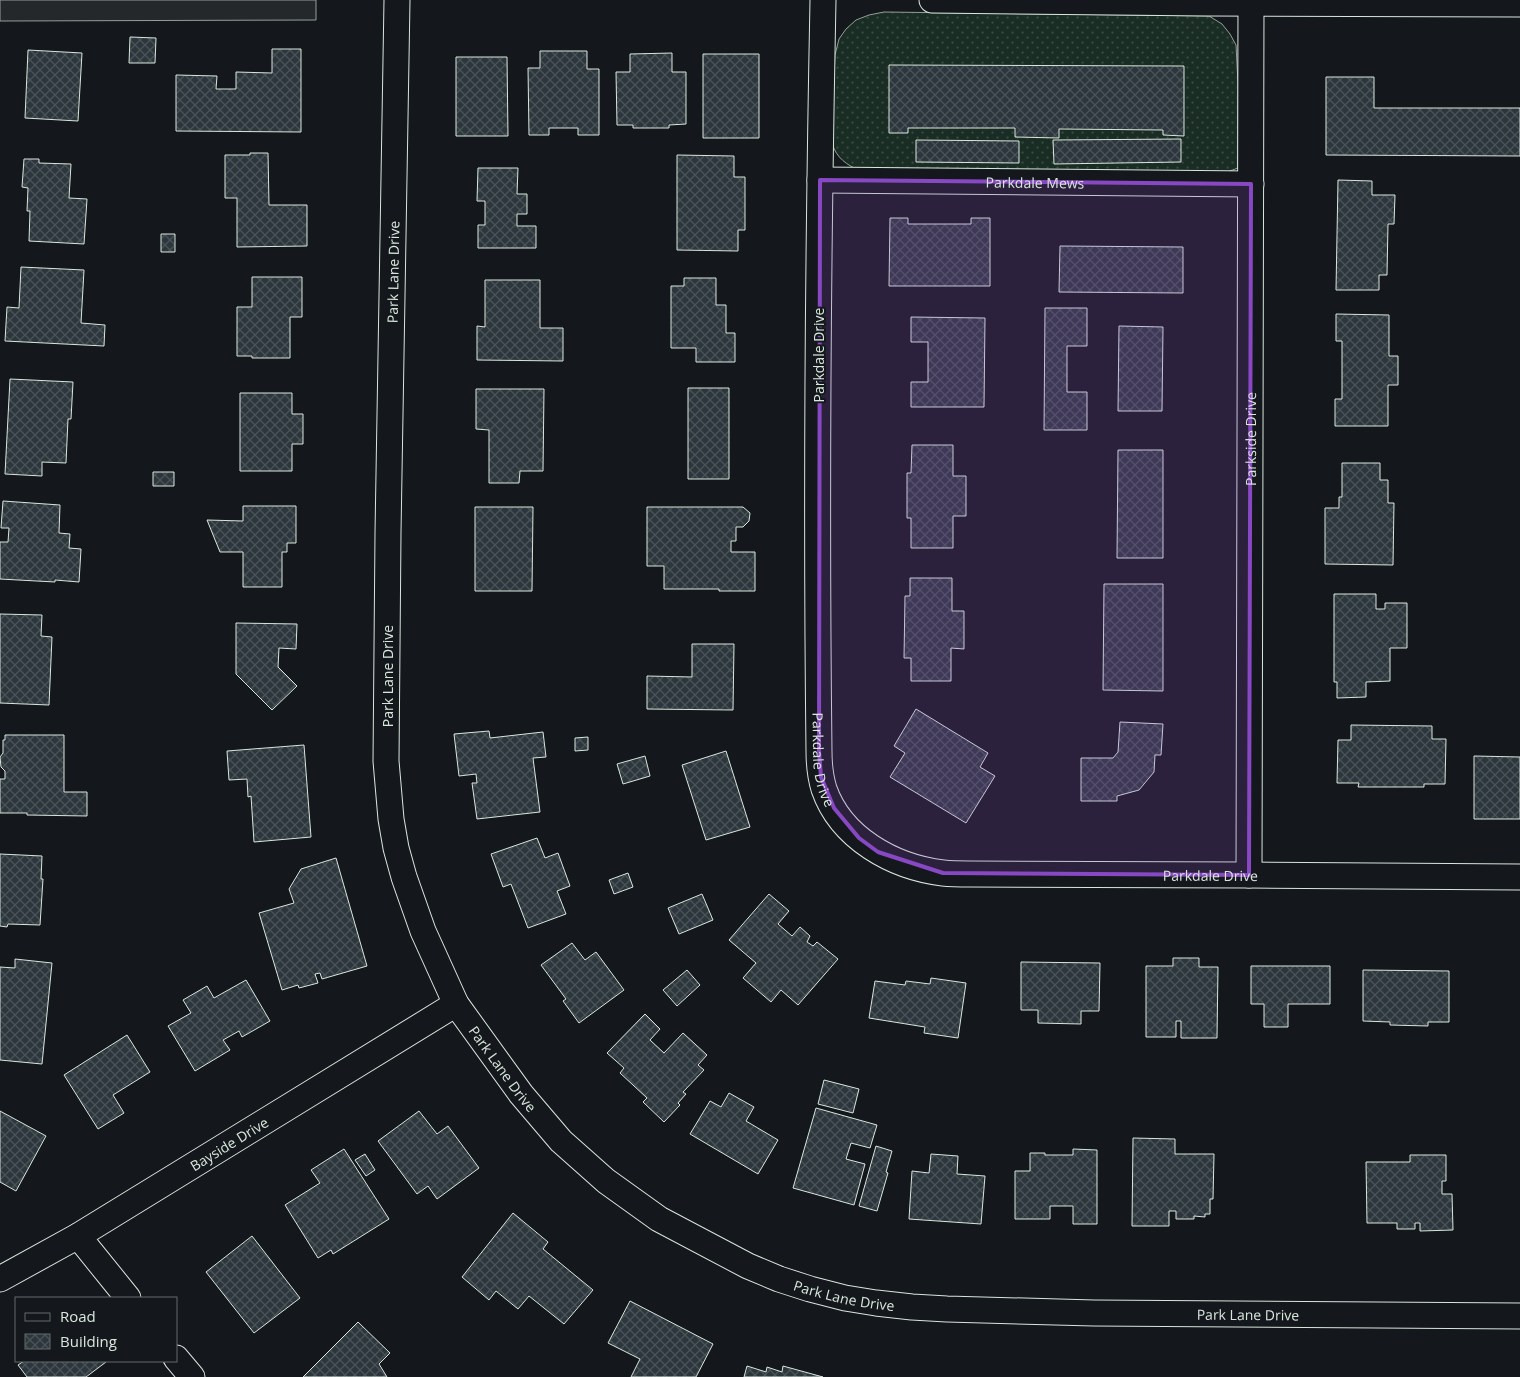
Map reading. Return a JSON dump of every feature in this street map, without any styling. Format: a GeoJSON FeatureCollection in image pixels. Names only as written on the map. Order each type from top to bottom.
{"type":"FeatureCollection","features":[{"type":"Feature","properties":{"kind":"street","name":"Park Lane Drive"},"geometry":{"type":"LineString","coordinates":[[397,0],[386,761],[391,818],[396,848],[404,877],[423,931],[456,1004],[521,1094],[561,1141],[606,1181],[659,1218],[748,1266],[810,1289],[876,1303],[947,1309],[1104,1313],[1520,1316]]}},
{"type":"Feature","properties":{"kind":"street","name":"Parkdale Drive"},"geometry":{"type":"LineString","coordinates":[[823,0],[817,599],[819,751],[821,777],[828,798],[845,824],[859,838],[878,852],[899,862],[943,873],[1520,877]]}},
{"type":"Feature","properties":{"kind":"street"},"geometry":{"type":"LineString","coordinates":[[932,0],[1520,4]]}},
{"type":"Feature","properties":{"kind":"street","name":"Parkside Drive"},"geometry":{"type":"LineString","coordinates":[[1249,875],[1251,3]]}},
{"type":"Feature","properties":{"kind":"street","name":"Parkdale Mews"},"geometry":{"type":"LineString","coordinates":[[820,180],[1251,184]]}},
{"type":"Feature","properties":{"kind":"street","name":"Bayside Drive"},"geometry":{"type":"LineString","coordinates":[[0,1279],[78,1236],[456,1004]]}},
{"type":"Feature","properties":{"kind":"street"},"geometry":{"type":"LineString","coordinates":[[78,1236],[127,1297]]}},
{"type":"Feature","properties":{"kind":"street"},"geometry":{"type":"LineString","coordinates":[[178,1360],[192,1377]]}},
{"type":"Feature","properties":{"kind":"highlighted area"},"geometry":{"type":"Polygon","coordinates":[[[820,180],[1251,184],[1249,875],[943,873],[878,852],[859,838],[834,808],[821,777],[819,751],[820,180]]]}},
{"type":"Feature","properties":{"kind":"green space"},"geometry":{"type":"Polygon","coordinates":[[[884,12],[1209,16],[1222,24],[1236,45],[1238,168],[1227,172],[856,169],[839,157],[831,139],[835,55],[839,39],[856,20],[884,12]]]}},
{"type":"Feature","properties":{"kind":"shaded area"},"geometry":{"type":"Polygon","coordinates":[[[0,0],[316,0],[316,20],[0,21],[0,0]]]}},
{"type":"Feature","properties":{"kind":"building"},"geometry":{"type":"Polygon","coordinates":[[[130,37],[156,38],[155,63],[129,63],[130,37]]]}},
{"type":"Feature","properties":{"kind":"building"},"geometry":{"type":"Polygon","coordinates":[[[272,49],[301,49],[301,132],[176,131],[176,75],[217,76],[216,89],[236,89],[236,72],[272,73],[272,49]]]}},
{"type":"Feature","properties":{"kind":"building"},"geometry":{"type":"Polygon","coordinates":[[[28,50],[82,53],[78,121],[25,118],[28,50]]]}},
{"type":"Feature","properties":{"kind":"building"},"geometry":{"type":"Polygon","coordinates":[[[540,51],[587,51],[587,69],[599,69],[599,135],[578,135],[578,128],[549,128],[549,135],[529,135],[528,68],[540,68],[540,51]]]}},
{"type":"Feature","properties":{"kind":"building"},"geometry":{"type":"Polygon","coordinates":[[[672,53],[672,72],[686,72],[686,124],[669,125],[669,128],[633,128],[633,125],[617,125],[616,72],[630,72],[630,54],[672,53]]]}},
{"type":"Feature","properties":{"kind":"building"},"geometry":{"type":"Polygon","coordinates":[[[703,54],[759,54],[759,138],[703,138],[703,54]]]}},
{"type":"Feature","properties":{"kind":"building"},"geometry":{"type":"Polygon","coordinates":[[[456,57],[507,57],[508,136],[456,136],[456,57]]]}},
{"type":"Feature","properties":{"kind":"building"},"geometry":{"type":"Polygon","coordinates":[[[889,65],[1184,66],[1184,136],[1163,135],[1163,130],[1059,129],[1059,138],[1015,137],[1015,128],[908,128],[908,133],[889,133],[889,65]]]}},
{"type":"Feature","properties":{"kind":"building"},"geometry":{"type":"Polygon","coordinates":[[[1326,77],[1374,77],[1374,108],[1520,108],[1520,156],[1326,155],[1326,77]]]}},
{"type":"Feature","properties":{"kind":"building"},"geometry":{"type":"Polygon","coordinates":[[[1181,139],[1181,162],[1054,164],[1053,140],[1181,139]]]}},
{"type":"Feature","properties":{"kind":"building"},"geometry":{"type":"Polygon","coordinates":[[[916,140],[1019,141],[1019,163],[916,162],[916,140]]]}},
{"type":"Feature","properties":{"kind":"building"},"geometry":{"type":"Polygon","coordinates":[[[250,153],[268,153],[269,205],[307,205],[307,246],[237,247],[237,198],[225,198],[225,155],[250,155],[250,153]]]}},
{"type":"Feature","properties":{"kind":"building"},"geometry":{"type":"Polygon","coordinates":[[[677,155],[734,156],[734,177],[745,177],[745,230],[738,230],[738,251],[677,250],[677,155]]]}},
{"type":"Feature","properties":{"kind":"building"},"geometry":{"type":"Polygon","coordinates":[[[24,159],[39,159],[39,163],[71,164],[69,198],[87,199],[84,244],[29,241],[30,211],[27,211],[28,188],[22,187],[24,159]]]}},
{"type":"Feature","properties":{"kind":"building"},"geometry":{"type":"Polygon","coordinates":[[[478,168],[518,168],[517,194],[527,194],[527,214],[517,214],[517,226],[536,226],[536,248],[478,248],[478,225],[485,225],[485,201],[477,201],[478,168]]]}},
{"type":"Feature","properties":{"kind":"building"},"geometry":{"type":"Polygon","coordinates":[[[1338,180],[1372,181],[1372,195],[1395,195],[1394,224],[1388,224],[1387,275],[1379,275],[1379,290],[1336,290],[1338,180]]]}},
{"type":"Feature","properties":{"kind":"building"},"geometry":{"type":"Polygon","coordinates":[[[890,218],[908,218],[908,224],[971,224],[971,218],[990,218],[990,286],[889,286],[890,218]]]}},
{"type":"Feature","properties":{"kind":"building"},"geometry":{"type":"Polygon","coordinates":[[[161,234],[175,234],[175,252],[161,252],[161,234]]]}},
{"type":"Feature","properties":{"kind":"building"},"geometry":{"type":"Polygon","coordinates":[[[1060,246],[1183,247],[1183,293],[1059,292],[1060,246]]]}},
{"type":"Feature","properties":{"kind":"building"},"geometry":{"type":"Polygon","coordinates":[[[21,267],[84,270],[81,323],[105,325],[104,346],[5,341],[7,307],[19,308],[21,267]]]}},
{"type":"Feature","properties":{"kind":"building"},"geometry":{"type":"Polygon","coordinates":[[[252,277],[302,277],[302,317],[290,317],[290,358],[237,356],[237,307],[252,307],[252,277]]]}},
{"type":"Feature","properties":{"kind":"building"},"geometry":{"type":"Polygon","coordinates":[[[684,278],[716,278],[716,305],[726,305],[726,333],[735,333],[735,362],[696,362],[696,348],[671,348],[671,286],[684,286],[684,278]]]}},
{"type":"Feature","properties":{"kind":"building"},"geometry":{"type":"Polygon","coordinates":[[[485,280],[540,280],[540,328],[563,328],[563,361],[477,360],[477,326],[485,327],[485,280]]]}},
{"type":"Feature","properties":{"kind":"building"},"geometry":{"type":"Polygon","coordinates":[[[1045,308],[1087,308],[1087,346],[1067,346],[1067,392],[1087,392],[1087,430],[1044,430],[1045,308]]]}},
{"type":"Feature","properties":{"kind":"building"},"geometry":{"type":"Polygon","coordinates":[[[1336,314],[1389,315],[1389,356],[1398,356],[1398,385],[1388,385],[1388,426],[1335,426],[1335,399],[1342,399],[1342,341],[1336,341],[1336,314]]]}},
{"type":"Feature","properties":{"kind":"building"},"geometry":{"type":"Polygon","coordinates":[[[911,317],[985,318],[984,407],[911,407],[911,382],[928,382],[928,342],[911,342],[911,317]]]}},
{"type":"Feature","properties":{"kind":"building"},"geometry":{"type":"Polygon","coordinates":[[[1119,326],[1163,327],[1162,411],[1118,411],[1119,326]]]}},
{"type":"Feature","properties":{"kind":"building"},"geometry":{"type":"Polygon","coordinates":[[[10,379],[73,382],[71,419],[68,419],[66,463],[42,462],[42,476],[5,474],[10,379]]]}},
{"type":"Feature","properties":{"kind":"building"},"geometry":{"type":"Polygon","coordinates":[[[688,388],[729,388],[729,479],[688,479],[688,388]]]}},
{"type":"Feature","properties":{"kind":"building"},"geometry":{"type":"Polygon","coordinates":[[[476,389],[544,389],[543,471],[520,471],[519,483],[489,483],[489,430],[476,429],[476,389]]]}},
{"type":"Feature","properties":{"kind":"building"},"geometry":{"type":"Polygon","coordinates":[[[240,393],[292,393],[292,414],[303,414],[303,444],[292,444],[292,471],[240,471],[240,393]]]}},
{"type":"Feature","properties":{"kind":"building"},"geometry":{"type":"Polygon","coordinates":[[[912,445],[953,445],[953,476],[966,476],[966,516],[953,516],[953,548],[911,548],[911,518],[907,518],[907,473],[911,473],[912,445]]]}},
{"type":"Feature","properties":{"kind":"building"},"geometry":{"type":"Polygon","coordinates":[[[1118,450],[1163,450],[1163,558],[1117,558],[1118,450]]]}},
{"type":"Feature","properties":{"kind":"building"},"geometry":{"type":"Polygon","coordinates":[[[1342,463],[1380,463],[1380,480],[1388,480],[1388,503],[1394,503],[1393,565],[1325,564],[1325,508],[1339,508],[1339,497],[1342,497],[1342,463]]]}},
{"type":"Feature","properties":{"kind":"building"},"geometry":{"type":"Polygon","coordinates":[[[153,472],[174,472],[174,486],[153,486],[153,472]]]}},
{"type":"Feature","properties":{"kind":"building"},"geometry":{"type":"Polygon","coordinates":[[[3,501],[60,505],[59,533],[70,534],[69,548],[81,549],[79,582],[0,579],[0,542],[8,542],[9,528],[1,528],[3,501]]]}},
{"type":"Feature","properties":{"kind":"building"},"geometry":{"type":"Polygon","coordinates":[[[243,506],[296,506],[296,543],[287,543],[287,552],[282,552],[282,587],[243,587],[243,552],[220,552],[207,520],[243,521],[243,506]]]}},
{"type":"Feature","properties":{"kind":"building"},"geometry":{"type":"Polygon","coordinates":[[[475,507],[533,507],[532,591],[475,591],[475,507]]]}},
{"type":"Feature","properties":{"kind":"building"},"geometry":{"type":"Polygon","coordinates":[[[647,507],[743,507],[750,513],[749,521],[743,527],[736,527],[736,541],[731,541],[731,552],[755,552],[755,591],[664,589],[664,566],[647,566],[647,507]]]}},
{"type":"Feature","properties":{"kind":"building"},"geometry":{"type":"Polygon","coordinates":[[[910,578],[952,578],[952,611],[964,611],[964,649],[951,648],[951,681],[911,681],[911,658],[904,658],[905,596],[910,596],[910,578]]]}},
{"type":"Feature","properties":{"kind":"building"},"geometry":{"type":"Polygon","coordinates":[[[1104,584],[1163,584],[1163,691],[1103,690],[1104,584]]]}},
{"type":"Feature","properties":{"kind":"building"},"geometry":{"type":"Polygon","coordinates":[[[1334,594],[1376,594],[1376,609],[1385,609],[1385,603],[1407,603],[1407,648],[1390,648],[1390,681],[1366,682],[1366,697],[1337,698],[1337,682],[1334,682],[1334,594]]]}},
{"type":"Feature","properties":{"kind":"building"},"geometry":{"type":"Polygon","coordinates":[[[0,614],[42,615],[41,636],[52,637],[49,705],[0,703],[0,614]]]}},
{"type":"Feature","properties":{"kind":"building"},"geometry":{"type":"Polygon","coordinates":[[[236,623],[297,624],[296,649],[279,648],[278,667],[297,686],[272,710],[236,674],[236,623]]]}},
{"type":"Feature","properties":{"kind":"building"},"geometry":{"type":"Polygon","coordinates":[[[692,644],[734,644],[733,710],[647,709],[647,676],[692,677],[692,644]]]}},
{"type":"Feature","properties":{"kind":"building"},"geometry":{"type":"Polygon","coordinates":[[[916,709],[988,753],[980,767],[995,776],[966,823],[890,777],[905,753],[894,746],[916,709]]]}},
{"type":"Feature","properties":{"kind":"building"},"geometry":{"type":"Polygon","coordinates":[[[1120,722],[1163,724],[1161,755],[1155,755],[1154,772],[1139,790],[1117,796],[1117,801],[1081,801],[1081,758],[1113,758],[1118,752],[1120,722]]]}},
{"type":"Feature","properties":{"kind":"building"},"geometry":{"type":"Polygon","coordinates":[[[1351,725],[1432,726],[1432,739],[1446,739],[1445,784],[1424,784],[1424,787],[1358,787],[1359,783],[1337,783],[1338,740],[1351,740],[1351,725]]]}},
{"type":"Feature","properties":{"kind":"building"},"geometry":{"type":"Polygon","coordinates":[[[489,731],[490,738],[543,732],[546,757],[533,758],[540,812],[477,819],[472,783],[477,783],[476,774],[459,776],[454,734],[489,731]]]}},
{"type":"Feature","properties":{"kind":"building"},"geometry":{"type":"Polygon","coordinates":[[[5,735],[64,735],[64,792],[87,792],[87,816],[0,813],[0,779],[5,779],[5,771],[1,767],[0,757],[3,753],[5,735]]]}},
{"type":"Feature","properties":{"kind":"building"},"geometry":{"type":"Polygon","coordinates":[[[588,737],[588,750],[575,751],[575,738],[588,737]]]}},
{"type":"Feature","properties":{"kind":"building"},"geometry":{"type":"Polygon","coordinates":[[[304,745],[311,837],[254,842],[251,796],[248,797],[247,779],[229,780],[227,751],[304,745]]]}},
{"type":"Feature","properties":{"kind":"building"},"geometry":{"type":"Polygon","coordinates":[[[726,751],[750,827],[706,840],[682,765],[726,751]]]}},
{"type":"Feature","properties":{"kind":"building"},"geometry":{"type":"Polygon","coordinates":[[[645,756],[650,776],[623,784],[617,764],[645,756]]]}},
{"type":"Feature","properties":{"kind":"building"},"geometry":{"type":"Polygon","coordinates":[[[1474,756],[1520,757],[1520,819],[1474,819],[1474,756]]]}},
{"type":"Feature","properties":{"kind":"building"},"geometry":{"type":"Polygon","coordinates":[[[537,838],[545,858],[558,853],[570,886],[557,891],[566,914],[528,928],[511,884],[503,887],[491,854],[537,838]]]}},
{"type":"Feature","properties":{"kind":"building"},"geometry":{"type":"Polygon","coordinates":[[[0,854],[42,856],[41,879],[43,879],[40,925],[8,924],[7,927],[0,926],[0,854]]]}},
{"type":"Feature","properties":{"kind":"building"},"geometry":{"type":"Polygon","coordinates":[[[336,858],[367,966],[322,979],[320,973],[315,974],[318,983],[299,988],[298,985],[282,990],[259,913],[294,903],[289,889],[301,869],[336,858]]]}},
{"type":"Feature","properties":{"kind":"building"},"geometry":{"type":"Polygon","coordinates":[[[628,873],[633,887],[614,894],[609,880],[628,873]]]}},
{"type":"Feature","properties":{"kind":"building"},"geometry":{"type":"Polygon","coordinates":[[[702,894],[713,920],[679,934],[668,908],[702,894]]]}},
{"type":"Feature","properties":{"kind":"building"},"geometry":{"type":"Polygon","coordinates":[[[769,894],[789,911],[778,924],[792,936],[800,927],[810,936],[807,942],[813,946],[817,942],[838,959],[798,1005],[781,990],[771,1002],[743,978],[756,963],[729,940],[769,894]]]}},
{"type":"Feature","properties":{"kind":"building"},"geometry":{"type":"Polygon","coordinates":[[[572,943],[585,960],[596,952],[624,990],[579,1023],[563,1001],[566,999],[541,965],[572,943]]]}},
{"type":"Feature","properties":{"kind":"building"},"geometry":{"type":"Polygon","coordinates":[[[1173,958],[1199,958],[1199,967],[1218,967],[1217,1038],[1181,1038],[1181,1021],[1176,1021],[1176,1037],[1146,1037],[1146,966],[1173,966],[1173,958]]]}},
{"type":"Feature","properties":{"kind":"building"},"geometry":{"type":"Polygon","coordinates":[[[15,959],[52,963],[42,1064],[0,1060],[0,967],[15,968],[15,959]]]}},
{"type":"Feature","properties":{"kind":"building"},"geometry":{"type":"Polygon","coordinates":[[[1021,962],[1100,963],[1099,1011],[1081,1011],[1081,1024],[1038,1023],[1038,1010],[1021,1010],[1021,962]]]}},
{"type":"Feature","properties":{"kind":"building"},"geometry":{"type":"Polygon","coordinates":[[[1251,966],[1330,966],[1330,1004],[1288,1004],[1288,1027],[1264,1027],[1264,1004],[1251,1004],[1251,966]]]}},
{"type":"Feature","properties":{"kind":"building"},"geometry":{"type":"Polygon","coordinates":[[[687,970],[700,985],[677,1006],[663,990],[687,970]]]}},
{"type":"Feature","properties":{"kind":"building"},"geometry":{"type":"Polygon","coordinates":[[[1363,970],[1449,971],[1449,1022],[1428,1022],[1428,1026],[1390,1025],[1390,1022],[1363,1021],[1363,970]]]}},
{"type":"Feature","properties":{"kind":"building"},"geometry":{"type":"Polygon","coordinates":[[[931,978],[966,983],[958,1038],[924,1033],[925,1027],[869,1018],[875,981],[905,985],[906,981],[930,984],[931,978]]]}},
{"type":"Feature","properties":{"kind":"building"},"geometry":{"type":"Polygon","coordinates":[[[246,980],[270,1021],[242,1037],[239,1031],[223,1040],[230,1050],[195,1071],[168,1026],[191,1013],[183,1000],[207,986],[214,998],[246,980]]]}},
{"type":"Feature","properties":{"kind":"building"},"geometry":{"type":"Polygon","coordinates":[[[645,1014],[660,1029],[650,1040],[664,1053],[683,1033],[707,1055],[698,1065],[704,1070],[683,1092],[686,1094],[678,1103],[680,1105],[664,1122],[643,1102],[647,1098],[620,1073],[624,1068],[607,1053],[645,1014]]]}},
{"type":"Feature","properties":{"kind":"building"},"geometry":{"type":"Polygon","coordinates":[[[127,1035],[150,1072],[113,1095],[124,1113],[98,1129],[64,1075],[127,1035]]]}},
{"type":"Feature","properties":{"kind":"building"},"geometry":{"type":"Polygon","coordinates":[[[824,1080],[859,1089],[853,1113],[818,1104],[824,1080]]]}},
{"type":"Feature","properties":{"kind":"building"},"geometry":{"type":"Polygon","coordinates":[[[729,1093],[754,1107],[746,1121],[778,1140],[758,1174],[690,1134],[710,1101],[721,1107],[729,1093]]]}},
{"type":"Feature","properties":{"kind":"building"},"geometry":{"type":"Polygon","coordinates":[[[816,1108],[877,1125],[870,1148],[851,1143],[846,1159],[865,1164],[854,1205],[793,1188],[816,1108]]]}},
{"type":"Feature","properties":{"kind":"building"},"geometry":{"type":"Polygon","coordinates":[[[0,1111],[46,1136],[16,1191],[0,1182],[0,1111]]]}},
{"type":"Feature","properties":{"kind":"building"},"geometry":{"type":"Polygon","coordinates":[[[419,1111],[437,1134],[448,1126],[479,1168],[437,1199],[428,1186],[417,1194],[378,1141],[419,1111]]]}},
{"type":"Feature","properties":{"kind":"building"},"geometry":{"type":"Polygon","coordinates":[[[1133,1138],[1175,1139],[1175,1154],[1214,1154],[1213,1199],[1210,1199],[1210,1214],[1205,1214],[1205,1217],[1194,1216],[1194,1219],[1176,1219],[1176,1211],[1169,1211],[1169,1226],[1132,1226],[1133,1138]]]}},
{"type":"Feature","properties":{"kind":"building"},"geometry":{"type":"Polygon","coordinates":[[[876,1146],[892,1151],[877,1211],[859,1206],[876,1146]]]}},
{"type":"Feature","properties":{"kind":"building"},"geometry":{"type":"Polygon","coordinates":[[[344,1149],[389,1219],[333,1254],[331,1250],[318,1258],[285,1205],[320,1183],[311,1170],[344,1149]]]}},
{"type":"Feature","properties":{"kind":"building"},"geometry":{"type":"Polygon","coordinates":[[[1073,1149],[1097,1150],[1097,1224],[1073,1224],[1073,1206],[1050,1206],[1050,1219],[1015,1219],[1015,1171],[1030,1171],[1030,1153],[1073,1155],[1073,1149]]]}},
{"type":"Feature","properties":{"kind":"building"},"geometry":{"type":"Polygon","coordinates":[[[365,1154],[375,1170],[366,1176],[355,1160],[365,1154]]]}},
{"type":"Feature","properties":{"kind":"building"},"geometry":{"type":"Polygon","coordinates":[[[931,1154],[958,1156],[957,1174],[985,1176],[981,1224],[909,1219],[912,1171],[929,1173],[931,1154]]]}},
{"type":"Feature","properties":{"kind":"building"},"geometry":{"type":"Polygon","coordinates":[[[1410,1155],[1446,1155],[1446,1181],[1442,1181],[1442,1194],[1452,1194],[1453,1230],[1420,1231],[1420,1223],[1415,1223],[1415,1229],[1397,1229],[1397,1223],[1367,1223],[1366,1162],[1410,1162],[1410,1155]]]}},
{"type":"Feature","properties":{"kind":"building"},"geometry":{"type":"Polygon","coordinates":[[[513,1213],[548,1242],[543,1249],[593,1290],[564,1324],[529,1296],[518,1309],[496,1291],[489,1300],[462,1277],[513,1213]]]}},
{"type":"Feature","properties":{"kind":"building"},"geometry":{"type":"Polygon","coordinates":[[[252,1236],[300,1298],[254,1333],[206,1272],[252,1236]]]}},
{"type":"Feature","properties":{"kind":"building"},"geometry":{"type":"Polygon","coordinates":[[[630,1301],[713,1344],[696,1377],[631,1377],[640,1359],[608,1343],[630,1301]]]}},
{"type":"Feature","properties":{"kind":"building"},"geometry":{"type":"Polygon","coordinates":[[[358,1322],[390,1353],[379,1364],[387,1377],[303,1377],[358,1322]]]}},
{"type":"Feature","properties":{"kind":"building"},"geometry":{"type":"Polygon","coordinates":[[[22,1362],[106,1362],[86,1377],[27,1377],[18,1365],[22,1362]]]}},
{"type":"Feature","properties":{"kind":"building"},"geometry":{"type":"Polygon","coordinates":[[[747,1366],[766,1372],[767,1367],[782,1372],[783,1366],[823,1377],[744,1377],[747,1366]]]}}]}
